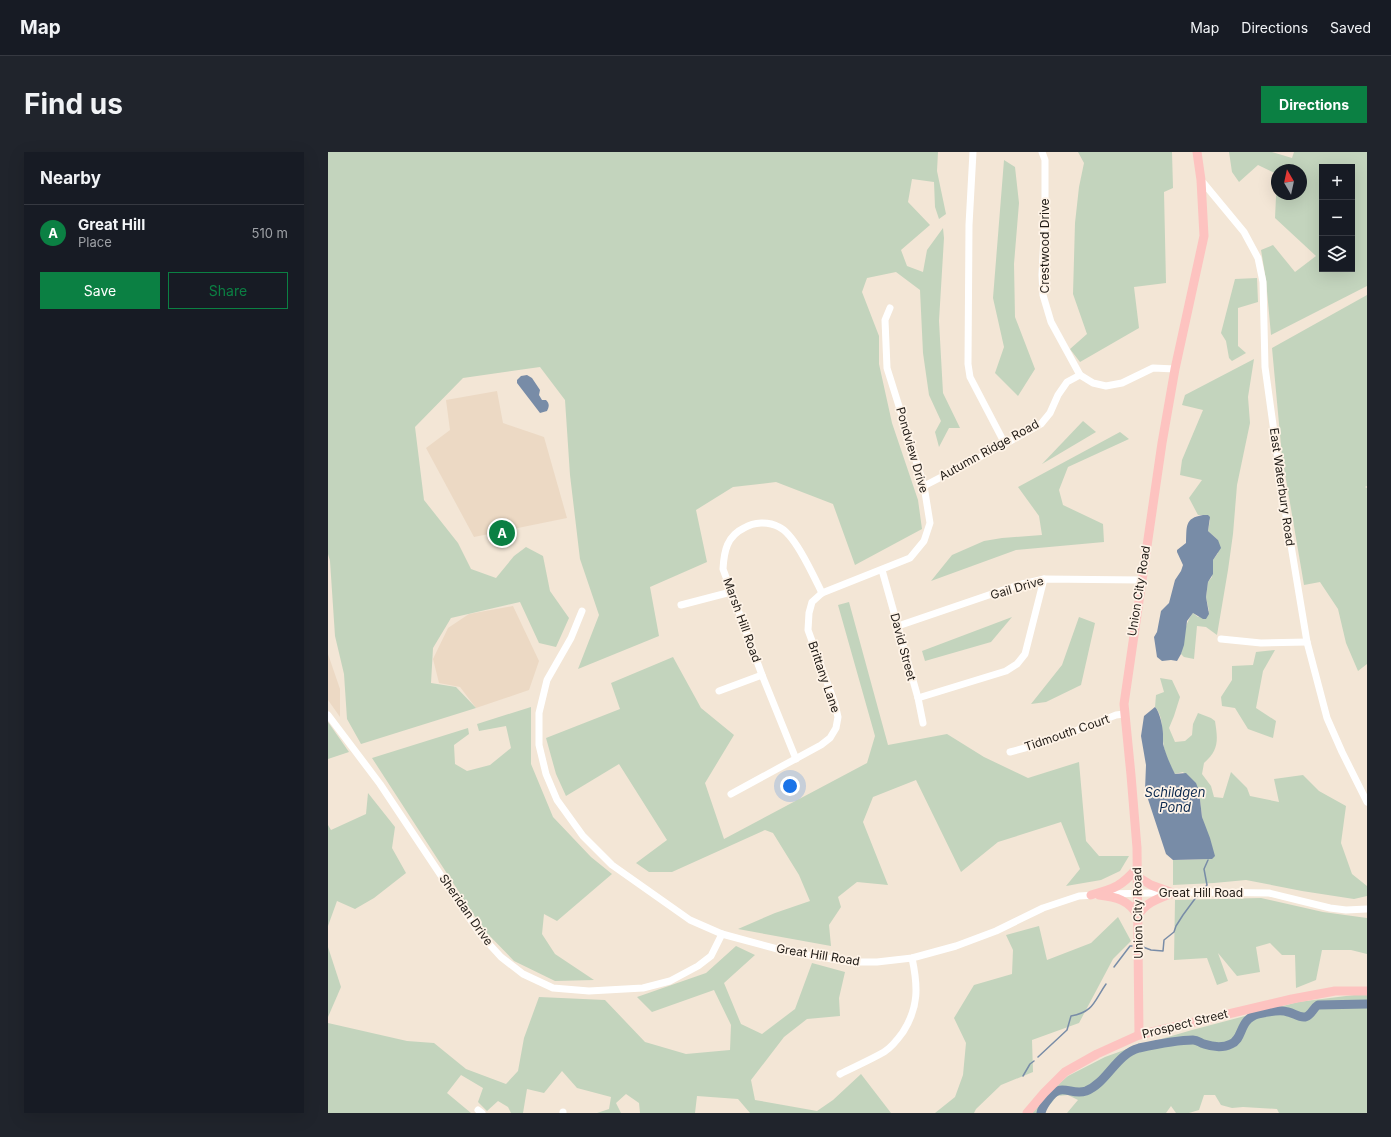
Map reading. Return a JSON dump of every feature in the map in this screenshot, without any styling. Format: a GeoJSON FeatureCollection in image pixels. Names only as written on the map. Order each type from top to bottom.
{"type":"FeatureCollection","features":[{"type":"Feature","properties":{"kind":"main road","name":"Union City Road"},"geometry":{"type":"LineString","coordinates":[[1139,1035],[1138,877],[1135,813],[1124,704],[1161,448],[1175,369],[1204,236],[1198,152]]}},
{"type":"Feature","properties":{"kind":"main road"},"geometry":{"type":"LineString","coordinates":[[1091,895],[1118,886],[1137,868]]}},
{"type":"Feature","properties":{"kind":"main road"},"geometry":{"type":"LineString","coordinates":[[1138,877],[1150,885],[1173,893]]}},
{"type":"Feature","properties":{"kind":"main road"},"geometry":{"type":"LineString","coordinates":[[1091,895],[1113,896],[1132,907],[1138,916],[1146,905],[1158,898],[1173,893]]}},
{"type":"Feature","properties":{"kind":"main road","name":"Prospect Street"},"geometry":{"type":"LineString","coordinates":[[1027,1113],[1065,1072],[1097,1054],[1139,1035],[1292,999],[1335,991],[1367,991]]}},
{"type":"Feature","properties":{"kind":"street"},"geometry":{"type":"LineString","coordinates":[[973,152],[969,225],[969,370],[970,377],[1004,444]]}},
{"type":"Feature","properties":{"kind":"street","name":"Crestwood Drive"},"geometry":{"type":"LineString","coordinates":[[1042,152],[1045,160],[1045,216],[1042,275],[1044,295],[1052,322],[1080,375]]}},
{"type":"Feature","properties":{"kind":"street","name":"East Waterbury Road"},"geometry":{"type":"LineString","coordinates":[[1201,180],[1244,232],[1258,258],[1263,282],[1265,367],[1283,497],[1307,642],[1327,718],[1367,802]]}},
{"type":"Feature","properties":{"kind":"street","name":"Pondview Drive"},"geometry":{"type":"LineString","coordinates":[[882,570],[910,558],[924,541],[930,523],[924,486],[887,368],[886,320],[890,308]]}},
{"type":"Feature","properties":{"kind":"street"},"geometry":{"type":"LineString","coordinates":[[1080,375],[1093,383],[1106,386],[1122,383],[1153,368],[1175,369]]}},
{"type":"Feature","properties":{"kind":"street","name":"Autumn Ridge Road"},"geometry":{"type":"LineString","coordinates":[[924,486],[1041,424],[1050,413],[1058,395],[1067,382],[1080,375]]}},
{"type":"Feature","properties":{"kind":"street","name":"Marsh Hill Road"},"geometry":{"type":"LineString","coordinates":[[796,759],[762,675],[723,568],[724,554],[729,540],[740,530],[752,524],[767,523],[780,527],[789,536],[798,549],[822,593]]}},
{"type":"Feature","properties":{"kind":"street"},"geometry":{"type":"LineString","coordinates":[[822,593],[882,570]]}},
{"type":"Feature","properties":{"kind":"street","name":"David Street"},"geometry":{"type":"LineString","coordinates":[[882,570],[918,698],[923,723]]}},
{"type":"Feature","properties":{"kind":"street"},"geometry":{"type":"LineString","coordinates":[[918,698],[1006,671],[1017,664],[1025,654],[1044,579]]}},
{"type":"Feature","properties":{"kind":"street","name":"Gail Drive"},"geometry":{"type":"LineString","coordinates":[[898,626],[1018,585],[1044,579],[1141,580]]}},
{"type":"Feature","properties":{"kind":"street"},"geometry":{"type":"LineString","coordinates":[[681,605],[731,592]]}},
{"type":"Feature","properties":{"kind":"street","name":"Brittany Lane"},"geometry":{"type":"LineString","coordinates":[[731,794],[822,745],[830,738],[836,728],[838,717],[835,704],[808,630],[809,613],[812,602],[822,593]]}},
{"type":"Feature","properties":{"kind":"street","name":"Great Hill Road"},"geometry":{"type":"LineString","coordinates":[[582,611],[571,638],[547,680],[539,713],[538,745],[548,780],[557,800],[584,836],[612,865],[690,920],[722,934],[785,951],[843,961],[877,962],[912,958],[956,946],[996,931],[1043,908],[1079,896],[1138,893],[1269,893],[1330,908],[1346,910],[1367,909]]}},
{"type":"Feature","properties":{"kind":"street"},"geometry":{"type":"LineString","coordinates":[[1221,639],[1261,643],[1307,642]]}},
{"type":"Feature","properties":{"kind":"street"},"geometry":{"type":"LineString","coordinates":[[719,691],[762,675]]}},
{"type":"Feature","properties":{"kind":"street","name":"Tidmouth Court"},"geometry":{"type":"LineString","coordinates":[[1010,752],[1038,744],[1116,715],[1124,714]]}},
{"type":"Feature","properties":{"kind":"street","name":"Sheridan Drive"},"geometry":{"type":"LineString","coordinates":[[328,715],[380,784],[480,934],[501,957],[523,974],[552,988],[589,991],[643,988],[670,981],[698,966],[711,956],[722,934]]}},
{"type":"Feature","properties":{"kind":"street"},"geometry":{"type":"LineString","coordinates":[[840,1074],[885,1051],[898,1039],[909,1023],[916,1003],[916,980],[912,958]]}},
{"type":"Feature","properties":{"kind":"shaded area"},"geometry":{"type":"Polygon","coordinates":[[[497,391],[503,423],[544,437],[567,518],[474,537],[426,448],[450,430],[446,400],[497,391]]]}},
{"type":"Feature","properties":{"kind":"shaded area"},"geometry":{"type":"Polygon","coordinates":[[[513,606],[539,661],[529,690],[476,708],[460,687],[439,683],[433,659],[448,628],[469,614],[513,606]]]}},
{"type":"Feature","properties":{"kind":"shaded area"},"geometry":{"type":"Polygon","coordinates":[[[328,654],[340,689],[340,717],[328,700],[328,654]]]}},
{"type":"Feature","properties":{"kind":"green space"},"geometry":{"type":"Polygon","coordinates":[[[328,152],[938,152],[937,171],[946,214],[939,219],[935,207],[934,182],[912,179],[908,202],[930,225],[901,250],[907,266],[923,272],[927,250],[943,228],[944,238],[939,321],[943,393],[960,428],[949,428],[939,447],[935,432],[941,421],[929,395],[923,353],[920,290],[896,272],[867,278],[862,292],[879,336],[879,364],[892,423],[918,500],[922,529],[855,565],[833,504],[776,482],[733,487],[696,510],[707,562],[650,587],[659,636],[578,669],[599,615],[580,559],[570,475],[565,400],[540,367],[463,378],[415,427],[424,500],[458,543],[471,569],[496,578],[514,556],[526,547],[543,556],[550,591],[569,618],[556,647],[539,643],[520,602],[451,618],[433,648],[431,683],[456,687],[476,708],[361,744],[347,719],[344,674],[335,636],[330,561],[328,554],[328,152]]]}},
{"type":"Feature","properties":{"kind":"green space"},"geometry":{"type":"Polygon","coordinates":[[[1078,152],[1172,152],[1173,188],[1164,192],[1166,283],[1134,287],[1139,328],[1080,362],[1070,349],[1087,334],[1073,294],[1075,223],[1079,187],[1084,163],[1078,152]]]}},
{"type":"Feature","properties":{"kind":"green space"},"geometry":{"type":"Polygon","coordinates":[[[1229,152],[1272,152],[1292,158],[1294,152],[1367,152],[1367,286],[1271,335],[1266,280],[1261,250],[1273,245],[1295,272],[1316,256],[1275,218],[1276,200],[1307,200],[1307,164],[1271,164],[1271,171],[1258,165],[1239,182],[1232,172],[1229,152]]]}},
{"type":"Feature","properties":{"kind":"green space"},"geometry":{"type":"Polygon","coordinates":[[[1004,160],[1015,167],[1019,203],[1014,264],[1015,317],[1035,369],[1018,396],[995,373],[1004,347],[993,298],[1004,160]]]}},
{"type":"Feature","properties":{"kind":"green space"},"geometry":{"type":"Polygon","coordinates":[[[1257,278],[1258,302],[1238,308],[1238,346],[1246,353],[1232,361],[1229,358],[1226,341],[1221,333],[1235,279],[1257,278]]]}},
{"type":"Feature","properties":{"kind":"green space"},"geometry":{"type":"Polygon","coordinates":[[[1367,295],[1367,486],[1365,487],[1367,488],[1367,664],[1358,671],[1346,643],[1338,609],[1320,582],[1304,585],[1282,456],[1272,348],[1367,295]]]}},
{"type":"Feature","properties":{"kind":"green space"},"geometry":{"type":"Polygon","coordinates":[[[1254,359],[1248,397],[1250,423],[1237,485],[1233,534],[1217,635],[1206,627],[1197,626],[1194,659],[1184,657],[1181,654],[1187,623],[1193,613],[1198,617],[1209,611],[1206,597],[1208,582],[1212,577],[1213,560],[1218,553],[1218,540],[1208,531],[1210,520],[1203,515],[1198,515],[1189,498],[1202,480],[1180,475],[1182,460],[1203,410],[1182,405],[1185,395],[1254,359]]]}},
{"type":"Feature","properties":{"kind":"green space"},"geometry":{"type":"Polygon","coordinates":[[[1083,421],[1096,432],[1042,464],[1083,421]]]}},
{"type":"Feature","properties":{"kind":"green space"},"geometry":{"type":"Polygon","coordinates":[[[1120,432],[1129,439],[1068,467],[1059,490],[1063,505],[1103,524],[1104,542],[1016,550],[931,581],[952,555],[984,541],[1042,535],[1039,516],[1018,487],[1120,432]]]}},
{"type":"Feature","properties":{"kind":"green space"},"geometry":{"type":"Polygon","coordinates":[[[849,602],[888,745],[947,734],[984,757],[1028,778],[1079,762],[1086,841],[1099,856],[1129,856],[1120,871],[1101,880],[1066,886],[1080,869],[1061,822],[998,842],[961,872],[916,780],[873,797],[863,822],[888,885],[857,882],[838,897],[841,907],[829,925],[831,946],[738,929],[775,913],[810,901],[799,875],[773,833],[765,830],[672,872],[649,872],[636,863],[667,840],[619,764],[566,796],[556,774],[546,738],[620,709],[611,683],[673,657],[701,708],[734,735],[705,783],[724,839],[867,763],[875,736],[838,605],[849,602]]]}},
{"type":"Feature","properties":{"kind":"green space"},"geometry":{"type":"Polygon","coordinates":[[[1012,617],[991,642],[925,661],[922,651],[1012,617]]]}},
{"type":"Feature","properties":{"kind":"green space"},"geometry":{"type":"Polygon","coordinates":[[[1079,617],[1095,623],[1081,685],[1046,702],[1031,704],[1062,665],[1079,617]]]}},
{"type":"Feature","properties":{"kind":"green space"},"geometry":{"type":"Polygon","coordinates":[[[1275,650],[1263,671],[1256,708],[1276,721],[1273,738],[1248,729],[1235,708],[1222,706],[1221,697],[1232,680],[1232,666],[1253,665],[1256,652],[1275,650]]]}},
{"type":"Feature","properties":{"kind":"green space"},"geometry":{"type":"Polygon","coordinates":[[[1160,678],[1172,680],[1180,697],[1169,728],[1175,742],[1185,741],[1192,735],[1193,724],[1198,713],[1215,721],[1217,739],[1215,749],[1204,763],[1202,774],[1211,786],[1214,797],[1223,798],[1231,772],[1247,788],[1250,796],[1279,802],[1274,779],[1303,775],[1319,791],[1346,806],[1341,843],[1352,874],[1367,886],[1367,896],[1354,899],[1246,880],[1173,885],[1173,860],[1212,859],[1202,817],[1199,791],[1183,772],[1175,774],[1166,754],[1161,718],[1155,707],[1156,695],[1164,692],[1160,678]]]}},
{"type":"Feature","properties":{"kind":"green space"},"geometry":{"type":"Polygon","coordinates":[[[531,707],[531,764],[553,817],[591,857],[612,874],[557,921],[544,914],[542,934],[555,954],[594,980],[555,981],[514,961],[483,929],[372,758],[468,728],[469,734],[454,745],[455,764],[467,771],[490,765],[511,748],[506,726],[479,731],[477,724],[531,707]]]}},
{"type":"Feature","properties":{"kind":"green space"},"geometry":{"type":"Polygon","coordinates":[[[328,722],[349,752],[328,759],[328,722]]]}},
{"type":"Feature","properties":{"kind":"green space"},"geometry":{"type":"Polygon","coordinates":[[[368,793],[395,827],[392,848],[406,873],[374,898],[355,909],[337,901],[328,926],[328,825],[331,830],[366,814],[368,793]]]}},
{"type":"Feature","properties":{"kind":"green space"},"geometry":{"type":"Polygon","coordinates":[[[1261,898],[1323,912],[1367,918],[1367,954],[1351,950],[1322,950],[1316,980],[1296,988],[1295,955],[1282,955],[1270,943],[1256,947],[1260,972],[1237,976],[1218,953],[1228,981],[1217,985],[1207,958],[1174,960],[1175,900],[1261,898]]]}},
{"type":"Feature","properties":{"kind":"green space"},"geometry":{"type":"Polygon","coordinates":[[[1118,917],[1131,941],[1113,959],[1079,1023],[1032,1040],[1033,1072],[1001,1085],[976,1109],[974,1113],[935,1113],[955,1097],[963,1075],[966,1043],[954,1018],[974,985],[1012,974],[1013,950],[1006,935],[1039,926],[1047,960],[1091,943],[1118,917]]]}},
{"type":"Feature","properties":{"kind":"green space"},"geometry":{"type":"Polygon","coordinates":[[[736,946],[755,955],[724,983],[741,1024],[762,1034],[795,1009],[812,963],[845,972],[839,998],[840,1016],[807,1019],[784,1037],[751,1080],[755,1100],[817,1111],[833,1100],[861,1074],[891,1113],[750,1113],[738,1099],[697,1096],[695,1113],[640,1113],[639,1103],[626,1094],[616,1103],[621,1113],[597,1113],[609,1109],[611,1097],[577,1088],[562,1071],[544,1093],[527,1089],[523,1113],[511,1113],[508,1107],[498,1101],[487,1111],[478,1102],[483,1088],[461,1075],[447,1093],[471,1113],[328,1113],[328,1023],[407,1041],[434,1043],[466,1069],[506,1084],[518,1071],[524,1038],[539,997],[605,1000],[645,1042],[686,1054],[730,1050],[731,1025],[714,990],[652,1012],[637,997],[706,973],[736,946]]]}},
{"type":"Feature","properties":{"kind":"green space"},"geometry":{"type":"Polygon","coordinates":[[[328,947],[341,987],[328,1017],[328,947]]]}},
{"type":"Feature","properties":{"kind":"green space"},"geometry":{"type":"Polygon","coordinates":[[[1362,994],[1367,995],[1367,1113],[1279,1113],[1277,1109],[1243,1107],[1232,1108],[1221,1105],[1215,1095],[1204,1095],[1199,1110],[1189,1113],[1176,1113],[1171,1106],[1166,1113],[1067,1113],[1078,1100],[1068,1095],[1057,1096],[1043,1113],[1032,1113],[1046,1095],[1068,1076],[1105,1057],[1127,1049],[1298,1002],[1362,994]]]}},
{"type":"Feature","properties":{"kind":"water"},"geometry":{"type":"Polygon","coordinates":[[[527,375],[532,378],[540,390],[539,395],[542,400],[546,400],[549,404],[547,411],[540,413],[517,383],[517,380],[521,376],[527,375]]]}},
{"type":"Feature","properties":{"kind":"water"},"geometry":{"type":"Polygon","coordinates":[[[1208,515],[1210,517],[1208,531],[1218,540],[1221,548],[1213,560],[1213,574],[1208,582],[1206,597],[1209,614],[1206,619],[1203,619],[1193,613],[1187,621],[1184,645],[1177,661],[1162,661],[1157,657],[1154,637],[1157,632],[1161,611],[1169,603],[1175,580],[1183,565],[1177,550],[1186,543],[1187,528],[1192,518],[1208,515]]]}},
{"type":"Feature","properties":{"kind":"water","name":"Schildgen Pond"},"geometry":{"type":"Polygon","coordinates":[[[1155,707],[1162,724],[1164,748],[1175,774],[1186,773],[1196,783],[1199,791],[1202,817],[1215,856],[1212,859],[1173,860],[1166,854],[1145,790],[1146,765],[1141,736],[1144,716],[1155,707]]]}},
{"type":"Feature","properties":{"kind":"waterway"},"geometry":{"type":"LineString","coordinates":[[1204,889],[1207,885],[1204,869],[1208,860]]}},
{"type":"Feature","properties":{"kind":"waterway"},"geometry":{"type":"LineString","coordinates":[[1143,947],[1151,950],[1163,951],[1164,940],[1174,932],[1183,915],[1197,896]]}},
{"type":"Feature","properties":{"kind":"waterway"},"geometry":{"type":"LineString","coordinates":[[1114,967],[1130,946],[1132,946]]}},
{"type":"Feature","properties":{"kind":"waterway"},"geometry":{"type":"LineString","coordinates":[[1038,1057],[1067,1030],[1071,1016],[1084,1012],[1093,1005],[1106,984]]}},
{"type":"Feature","properties":{"kind":"waterway"},"geometry":{"type":"LineString","coordinates":[[1041,1113],[1044,1105],[1054,1093],[1059,1090],[1076,1092],[1086,1091],[1100,1082],[1124,1056],[1139,1048],[1193,1040],[1211,1046],[1225,1046],[1235,1042],[1247,1021],[1258,1014],[1273,1011],[1285,1011],[1305,1017],[1309,1015],[1318,1005],[1367,1004]]}},
{"type":"Feature","properties":{"kind":"waterway"},"geometry":{"type":"LineString","coordinates":[[1023,1076],[1030,1064],[1034,1061]]}},
{"type":"Feature","properties":{"kind":"place","name":"Great Hill"},"geometry":{"type":"Point","coordinates":[502,533]}}]}
